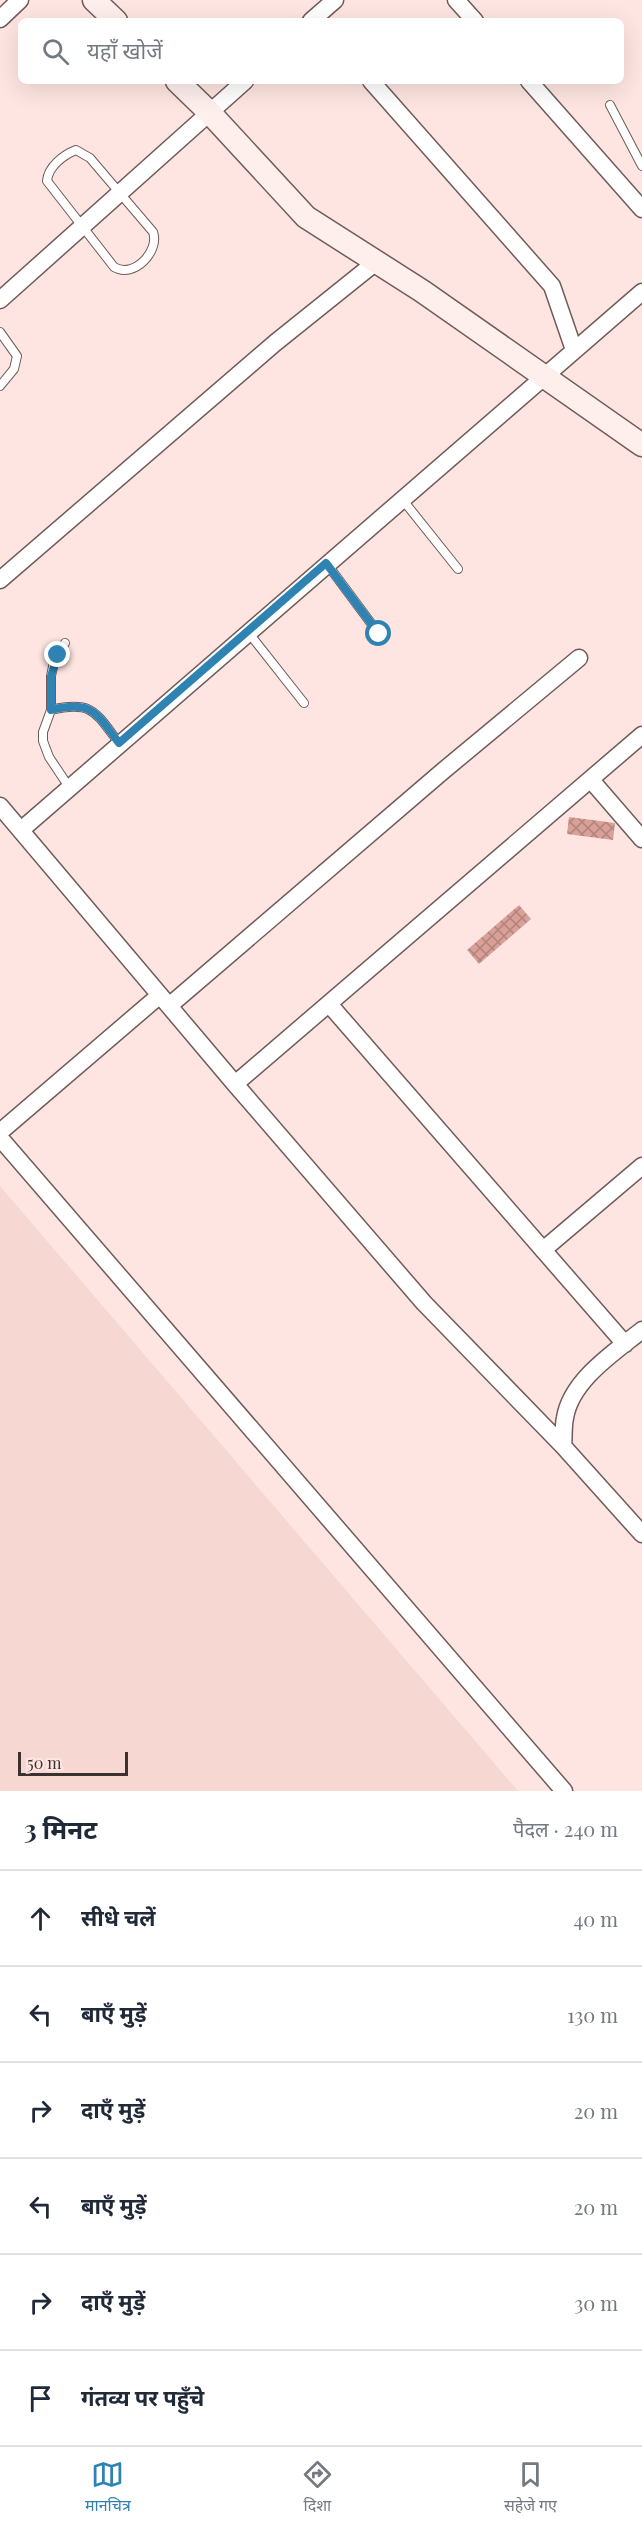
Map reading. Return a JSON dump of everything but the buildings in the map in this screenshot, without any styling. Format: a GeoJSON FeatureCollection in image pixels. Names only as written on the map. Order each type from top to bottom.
{"type":"FeatureCollection","features":[{"type":"Feature","properties":{"kind":"main road"},"geometry":{"type":"LineString","coordinates":[[95,1],[113,18]]}},
{"type":"Feature","properties":{"kind":"main road"},"geometry":{"type":"LineString","coordinates":[[180,84],[306,217],[422,291],[642,445]]}},
{"type":"Feature","properties":{"kind":"street"},"geometry":{"type":"LineString","coordinates":[[0,19],[20,0]]}},
{"type":"Feature","properties":{"kind":"street"},"geometry":{"type":"LineString","coordinates":[[317,18],[335,0]]}},
{"type":"Feature","properties":{"kind":"street"},"geometry":{"type":"LineString","coordinates":[[456,0],[472,18]]}},
{"type":"Feature","properties":{"kind":"street"},"geometry":{"type":"LineString","coordinates":[[0,300],[242,84]]}},
{"type":"Feature","properties":{"kind":"street"},"geometry":{"type":"LineString","coordinates":[[374,84],[552,286],[573,350]]}},
{"type":"Feature","properties":{"kind":"street"},"geometry":{"type":"LineString","coordinates":[[532,84],[642,209]]}},
{"type":"Feature","properties":{"kind":"street"},"geometry":{"type":"LineString","coordinates":[[0,580],[276,343],[376,262]]}},
{"type":"Feature","properties":{"kind":"street"},"geometry":{"type":"LineString","coordinates":[[21,830],[326,563],[642,292]]}},
{"type":"Feature","properties":{"kind":"street"},"geometry":{"type":"LineString","coordinates":[[0,1132],[579,658]]}},
{"type":"Feature","properties":{"kind":"street"},"geometry":{"type":"LineString","coordinates":[[235,1084],[642,735]]}},
{"type":"Feature","properties":{"kind":"street"},"geometry":{"type":"LineString","coordinates":[[591,780],[642,839]]}},
{"type":"Feature","properties":{"kind":"street"},"geometry":{"type":"LineString","coordinates":[[0,806],[424,1303],[563,1446],[642,1534]]}},
{"type":"Feature","properties":{"kind":"street"},"geometry":{"type":"LineString","coordinates":[[328,1004],[625,1344]]}},
{"type":"Feature","properties":{"kind":"street"},"geometry":{"type":"LineString","coordinates":[[0,1138],[564,1791]]}},
{"type":"Feature","properties":{"kind":"street"},"geometry":{"type":"LineString","coordinates":[[543,1250],[642,1166]]}},
{"type":"Feature","properties":{"kind":"street"},"geometry":{"type":"LineString","coordinates":[[563,1446],[565,1416],[573,1397],[584,1381],[642,1330]]}},
{"type":"Feature","properties":{"kind":"lane"},"geometry":{"type":"LineString","coordinates":[[610,105],[642,166]]}},
{"type":"Feature","properties":{"kind":"lane"},"geometry":{"type":"LineString","coordinates":[[76,150],[83,152],[120,192],[153,232],[155,239],[152,250],[143,261],[130,270],[119,270],[81,227],[47,181],[52,167],[76,150]]}},
{"type":"Feature","properties":{"kind":"lane"},"geometry":{"type":"LineString","coordinates":[[0,332],[17,356],[14,369],[0,386]]}},
{"type":"Feature","properties":{"kind":"lane"},"geometry":{"type":"LineString","coordinates":[[402,498],[458,569]]}},
{"type":"Feature","properties":{"kind":"lane"},"geometry":{"type":"LineString","coordinates":[[326,563],[379,634]]}},
{"type":"Feature","properties":{"kind":"lane"},"geometry":{"type":"LineString","coordinates":[[248,631],[304,703]]}},
{"type":"Feature","properties":{"kind":"lane"},"geometry":{"type":"LineString","coordinates":[[65,643],[54,662],[51,676],[51,710],[43,741],[50,758],[69,787]]}},
{"type":"Feature","properties":{"kind":"lane"},"geometry":{"type":"LineString","coordinates":[[51,710],[67,706],[87,708],[98,716],[119,743]]}},
{"type":"Feature","properties":{"kind":"shaded area"},"geometry":{"type":"Polygon","coordinates":[[[0,1186],[518,1791],[0,1791],[0,1186]]]}},
{"type":"Feature","properties":{"kind":"route"},"geometry":{"type":"LineString","coordinates":[[58,655],[51,676],[51,710],[67,706],[87,708],[98,716],[119,743],[326,563],[379,634]]}}]}
